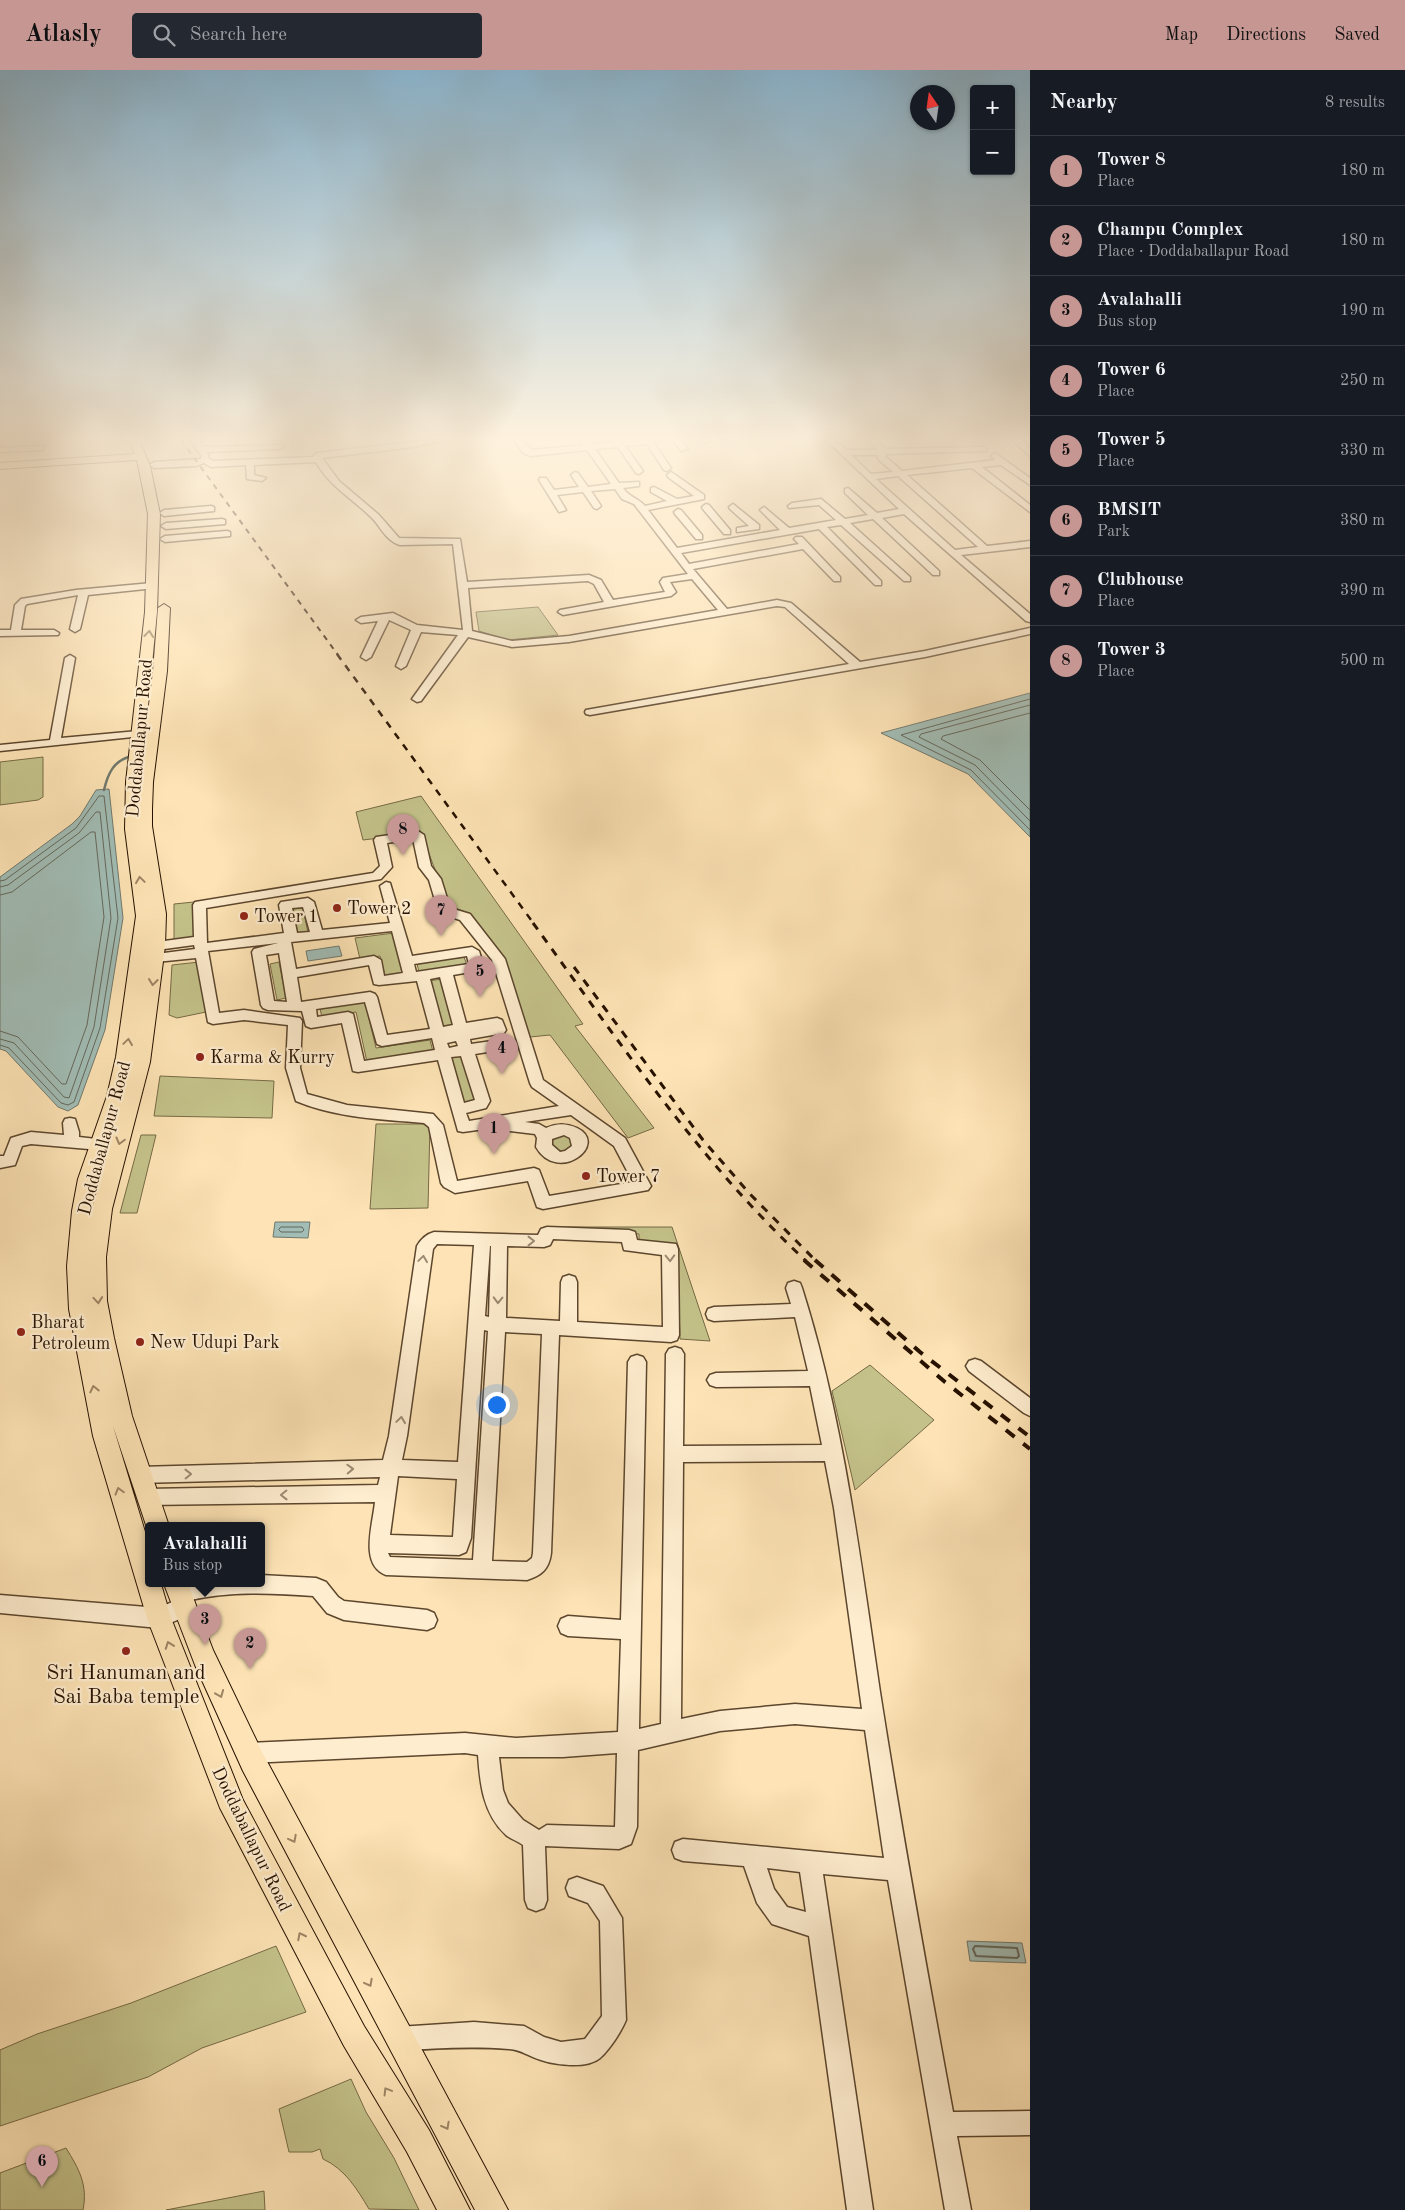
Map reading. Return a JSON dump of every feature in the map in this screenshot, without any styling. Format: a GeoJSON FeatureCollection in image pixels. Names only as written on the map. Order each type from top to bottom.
{"type":"FeatureCollection","features":[{"type":"Feature","properties":{"kind":"main road","name":"Doddaballapur Road"},"geometry":{"type":"LineString","coordinates":[[145,1572],[104,1436],[79,1309],[77,1266],[82,1211],[88,1179],[116,1096],[126,1057],[144,916],[132,829],[143,756],[160,670],[157,612],[152,586],[153,540]]}},
{"type":"Feature","properties":{"kind":"main road","name":"Doddaballapur Road"},"geometry":{"type":"LineString","coordinates":[[155,1522],[121,1416],[103,1338],[97,1301],[96,1257],[102,1209],[141,1062],[157,952],[158,914],[146,826],[143,756],[138,734],[157,612],[164,540]]}},
{"type":"Feature","properties":{"kind":"main road","name":"Doddaballapur Road"},"geometry":{"type":"LineString","coordinates":[[150,1587],[159,1618],[233,1808],[354,2036],[418,2141],[454,2210]]}},
{"type":"Feature","properties":{"kind":"main road","name":"Doddaballapur Road"},"geometry":{"type":"LineString","coordinates":[[180,1595],[223,1703],[248,1753],[398,2039],[492,2210]]}},
{"type":"Feature","properties":{"kind":"street"},"geometry":{"type":"LineString","coordinates":[[394,540],[400,542],[457,541],[468,630],[452,647],[439,670],[417,699]]}},
{"type":"Feature","properties":{"kind":"street"},"geometry":{"type":"LineString","coordinates":[[681,540],[667,542],[725,612]]}},
{"type":"Feature","properties":{"kind":"street"},"geometry":{"type":"LineString","coordinates":[[674,551],[737,540]]}},
{"type":"Feature","properties":{"kind":"street"},"geometry":{"type":"LineString","coordinates":[[798,540],[837,579]]}},
{"type":"Feature","properties":{"kind":"street"},"geometry":{"type":"LineString","coordinates":[[831,540],[878,583]]}},
{"type":"Feature","properties":{"kind":"street"},"geometry":{"type":"LineString","coordinates":[[865,540],[908,578]]}},
{"type":"Feature","properties":{"kind":"street"},"geometry":{"type":"LineString","coordinates":[[900,540],[936,573]]}},
{"type":"Feature","properties":{"kind":"street"},"geometry":{"type":"LineString","coordinates":[[938,540],[1030,619]]}},
{"type":"Feature","properties":{"kind":"street"},"geometry":{"type":"LineString","coordinates":[[975,540],[985,549]]}},
{"type":"Feature","properties":{"kind":"street"},"geometry":{"type":"LineString","coordinates":[[952,552],[1030,544]]}},
{"type":"Feature","properties":{"kind":"street"},"geometry":{"type":"LineString","coordinates":[[687,567],[805,546]]}},
{"type":"Feature","properties":{"kind":"street"},"geometry":{"type":"LineString","coordinates":[[564,612],[668,594],[671,592],[665,582],[666,580],[695,576]]}},
{"type":"Feature","properties":{"kind":"street"},"geometry":{"type":"LineString","coordinates":[[463,585],[589,578],[598,582],[610,604]]}},
{"type":"Feature","properties":{"kind":"street"},"geometry":{"type":"LineString","coordinates":[[15,633],[20,604],[24,602],[53,598],[64,593],[152,586]]}},
{"type":"Feature","properties":{"kind":"street"},"geometry":{"type":"LineString","coordinates":[[75,629],[84,592]]}},
{"type":"Feature","properties":{"kind":"street"},"geometry":{"type":"LineString","coordinates":[[361,620],[393,616],[417,628],[466,633],[512,644],[569,639],[777,603],[788,605],[858,666]]}},
{"type":"Feature","properties":{"kind":"street"},"geometry":{"type":"LineString","coordinates":[[366,657],[385,617]]}},
{"type":"Feature","properties":{"kind":"street"},"geometry":{"type":"LineString","coordinates":[[401,666],[417,628]]}},
{"type":"Feature","properties":{"kind":"street"},"geometry":{"type":"LineString","coordinates":[[590,712],[937,652],[1030,631]]}},
{"type":"Feature","properties":{"kind":"street"},"geometry":{"type":"LineString","coordinates":[[0,633],[54,633]]}},
{"type":"Feature","properties":{"kind":"street"},"geometry":{"type":"LineString","coordinates":[[55,742],[70,658]]}},
{"type":"Feature","properties":{"kind":"street"},"geometry":{"type":"LineString","coordinates":[[0,748],[138,734]]}},
{"type":"Feature","properties":{"kind":"street"},"geometry":{"type":"LineString","coordinates":[[418,835],[425,867],[435,879],[444,910],[465,917],[498,959],[537,1083],[578,1112],[620,1142],[642,1186],[543,1203],[534,1174],[455,1187],[449,1183],[436,1125],[428,1118],[346,1110],[313,1103],[300,1097],[293,1068],[295,1021],[244,1015],[213,1019],[201,947],[199,905],[377,876],[386,867],[380,840],[418,835]]}},
{"type":"Feature","properties":{"kind":"street"},"geometry":{"type":"LineString","coordinates":[[386,886],[407,961],[417,976],[440,1042],[463,1126],[468,1130],[509,1126],[532,1127],[543,1130],[578,1112]]}},
{"type":"Feature","properties":{"kind":"street"},"geometry":{"type":"LineString","coordinates":[[317,936],[308,902],[285,905],[286,941],[290,974],[301,1006],[311,1023],[348,1017],[358,1067],[440,1042],[463,1038],[506,1044]]}},
{"type":"Feature","properties":{"kind":"street"},"geometry":{"type":"LineString","coordinates":[[157,952],[286,941],[396,926]]}},
{"type":"Feature","properties":{"kind":"street"},"geometry":{"type":"LineString","coordinates":[[286,941],[259,952],[268,1005],[301,1006],[370,997],[382,1041],[440,1042],[463,1038]]}},
{"type":"Feature","properties":{"kind":"street"},"geometry":{"type":"LineString","coordinates":[[290,974],[374,960],[379,981],[478,967],[472,951],[407,961]]}},
{"type":"Feature","properties":{"kind":"street"},"geometry":{"type":"LineString","coordinates":[[445,972],[483,1101],[481,1104],[458,1109]]}},
{"type":"Feature","properties":{"kind":"street"},"geometry":{"type":"LineString","coordinates":[[463,1126],[578,1112]]}},
{"type":"Feature","properties":{"kind":"street"},"geometry":{"type":"LineString","coordinates":[[70,1123],[72,1132],[70,1142]]}},
{"type":"Feature","properties":{"kind":"street"},"geometry":{"type":"LineString","coordinates":[[0,1162],[10,1161],[16,1142],[22,1139],[31,1138],[100,1144]]}},
{"type":"Feature","properties":{"kind":"street"},"geometry":{"type":"LineString","coordinates":[[478,1323],[497,1324],[559,1328],[671,1335],[670,1249],[630,1246],[629,1236],[548,1233],[544,1241],[434,1238],[425,1246],[398,1436],[385,1493],[378,1555],[386,1566],[527,1571],[536,1568],[541,1561],[559,1328],[569,1282]]}},
{"type":"Feature","properties":{"kind":"street"},"geometry":{"type":"LineString","coordinates":[[380,1544],[459,1546],[462,1538],[478,1323],[491,1240]]}},
{"type":"Feature","properties":{"kind":"street"},"geometry":{"type":"LineString","coordinates":[[482,1570],[497,1324],[491,1240]]}},
{"type":"Feature","properties":{"kind":"street"},"geometry":{"type":"LineString","coordinates":[[794,1288],[802,1310],[818,1378],[843,1508],[899,1870],[958,2210]]}},
{"type":"Feature","properties":{"kind":"street"},"geometry":{"type":"LineString","coordinates":[[714,1314],[802,1310]]}},
{"type":"Feature","properties":{"kind":"street"},"geometry":{"type":"LineString","coordinates":[[671,1731],[675,1354]]}},
{"type":"Feature","properties":{"kind":"street"},"geometry":{"type":"LineString","coordinates":[[546,1836],[619,1838],[623,1836],[626,1827],[637,1362]]}},
{"type":"Feature","properties":{"kind":"street"},"geometry":{"type":"LineString","coordinates":[[974,1366],[1030,1408]]}},
{"type":"Feature","properties":{"kind":"street"},"geometry":{"type":"LineString","coordinates":[[716,1380],[818,1378]]}},
{"type":"Feature","properties":{"kind":"street"},"geometry":{"type":"LineString","coordinates":[[674,1454],[833,1453]]}},
{"type":"Feature","properties":{"kind":"street"},"geometry":{"type":"LineString","coordinates":[[139,1475],[391,1468],[467,1472]]}},
{"type":"Feature","properties":{"kind":"street"},"geometry":{"type":"LineString","coordinates":[[147,1497],[385,1493]]}},
{"type":"Feature","properties":{"kind":"street"},"geometry":{"type":"LineString","coordinates":[[265,1586],[316,1587],[324,1591],[328,1601],[335,1607],[380,1613],[399,1618],[426,1620]]}},
{"type":"Feature","properties":{"kind":"street"},"geometry":{"type":"LineString","coordinates":[[0,1604],[159,1618],[180,1595],[205,1587]]}},
{"type":"Feature","properties":{"kind":"street"},"geometry":{"type":"LineString","coordinates":[[568,1626],[632,1630]]}},
{"type":"Feature","properties":{"kind":"street"},"geometry":{"type":"LineString","coordinates":[[248,1753],[464,1742],[516,1748],[628,1742],[720,1721],[795,1714],[875,1720]]}},
{"type":"Feature","properties":{"kind":"street"},"geometry":{"type":"LineString","coordinates":[[487,1745],[493,1796],[501,1815],[516,1829],[531,1838],[534,1846],[536,1900]]}},
{"type":"Feature","properties":{"kind":"street"},"geometry":{"type":"LineString","coordinates":[[683,1850],[899,1870]]}},
{"type":"Feature","properties":{"kind":"street"},"geometry":{"type":"LineString","coordinates":[[752,1856],[765,1895],[780,1916],[820,1927]]}},
{"type":"Feature","properties":{"kind":"street"},"geometry":{"type":"LineString","coordinates":[[810,1861],[860,2210]]}},
{"type":"Feature","properties":{"kind":"street"},"geometry":{"type":"LineString","coordinates":[[398,2039],[474,2034],[524,2038],[538,2046],[561,2054],[591,2050],[614,2020],[610,1918],[595,1894],[577,1888]]}},
{"type":"Feature","properties":{"kind":"street"},"geometry":{"type":"LineString","coordinates":[[942,2124],[1030,2123]]}},
{"type":"Feature","properties":{"kind":"shaded area"},"geometry":{"type":"Polygon","coordinates":[[[538,607],[558,635],[508,640],[479,631],[476,612],[538,607]]]}},
{"type":"Feature","properties":{"kind":"shaded area"},"geometry":{"type":"Polygon","coordinates":[[[43,757],[43,797],[38,800],[0,805],[0,762],[43,757]]]}},
{"type":"Feature","properties":{"kind":"shaded area"},"geometry":{"type":"Polygon","coordinates":[[[421,796],[583,1024],[575,1026],[654,1128],[628,1138],[550,1035],[530,1037],[503,957],[469,913],[449,906],[421,833],[363,840],[356,812],[421,796]]]}},
{"type":"Feature","properties":{"kind":"shaded area"},"geometry":{"type":"Polygon","coordinates":[[[194,902],[195,941],[174,943],[174,904],[194,902]]]}},
{"type":"Feature","properties":{"kind":"shaded area"},"geometry":{"type":"Polygon","coordinates":[[[303,908],[308,933],[298,934],[293,909],[303,908]]]}},
{"type":"Feature","properties":{"kind":"shaded area"},"geometry":{"type":"Polygon","coordinates":[[[394,933],[404,973],[385,975],[380,956],[360,959],[355,938],[394,933]]]}},
{"type":"Feature","properties":{"kind":"shaded area"},"geometry":{"type":"Polygon","coordinates":[[[464,957],[467,965],[419,972],[417,964],[464,957]]]}},
{"type":"Feature","properties":{"kind":"shaded area"},"geometry":{"type":"Polygon","coordinates":[[[199,962],[206,1012],[177,1018],[169,1015],[172,965],[199,962]]]}},
{"type":"Feature","properties":{"kind":"shaded area"},"geometry":{"type":"Polygon","coordinates":[[[279,962],[286,998],[277,1000],[270,964],[279,962]]]}},
{"type":"Feature","properties":{"kind":"shaded area"},"geometry":{"type":"Polygon","coordinates":[[[442,979],[455,1026],[441,1028],[428,981],[442,979]]]}},
{"type":"Feature","properties":{"kind":"shaded area"},"geometry":{"type":"Polygon","coordinates":[[[365,1002],[376,1048],[430,1040],[433,1052],[367,1062],[356,1012],[322,1017],[320,1009],[365,1002]]]}},
{"type":"Feature","properties":{"kind":"shaded area"},"geometry":{"type":"Polygon","coordinates":[[[462,1055],[478,1109],[465,1111],[449,1057],[462,1055]]]}},
{"type":"Feature","properties":{"kind":"shaded area"},"geometry":{"type":"Polygon","coordinates":[[[160,1076],[274,1081],[272,1118],[154,1116],[160,1076]]]}},
{"type":"Feature","properties":{"kind":"shaded area"},"geometry":{"type":"Polygon","coordinates":[[[376,1124],[430,1124],[428,1208],[370,1209],[376,1124]]]}},
{"type":"Feature","properties":{"kind":"shaded area"},"geometry":{"type":"Polygon","coordinates":[[[141,1135],[156,1135],[137,1213],[120,1213],[141,1135]]]}},
{"type":"Feature","properties":{"kind":"shaded area"},"geometry":{"type":"Polygon","coordinates":[[[563,1135],[571,1137],[575,1142],[568,1152],[560,1152],[553,1148],[552,1142],[556,1137],[563,1135]]]}},
{"type":"Feature","properties":{"kind":"shaded area"},"geometry":{"type":"Polygon","coordinates":[[[557,1227],[672,1227],[710,1341],[680,1339],[677,1245],[639,1243],[639,1234],[557,1230],[557,1227]]]}},
{"type":"Feature","properties":{"kind":"shaded area"},"geometry":{"type":"Polygon","coordinates":[[[870,1365],[934,1420],[855,1490],[832,1391],[870,1365]]]}},
{"type":"Feature","properties":{"kind":"shaded area"},"geometry":{"type":"Polygon","coordinates":[[[276,1946],[306,2012],[202,2048],[148,2077],[0,2126],[0,2050],[37,2034],[131,2003],[276,1946]]]}},
{"type":"Feature","properties":{"kind":"shaded area"},"geometry":{"type":"Polygon","coordinates":[[[351,2079],[366,2112],[394,2158],[419,2210],[369,2209],[344,2174],[323,2159],[320,2149],[312,2152],[289,2152],[279,2109],[351,2079]]]}},
{"type":"Feature","properties":{"kind":"shaded area"},"geometry":{"type":"Polygon","coordinates":[[[66,2148],[75,2163],[83,2185],[83,2210],[0,2210],[0,2173],[66,2148]]]}},
{"type":"Feature","properties":{"kind":"shaded area"},"geometry":{"type":"Polygon","coordinates":[[[264,2191],[265,2210],[166,2210],[264,2191]]]}},
{"type":"Feature","properties":{"kind":"water"},"geometry":{"type":"Polygon","coordinates":[[[1030,693],[1030,837],[968,774],[881,733],[1030,693]]]}},
{"type":"Feature","properties":{"kind":"water"},"geometry":{"type":"Polygon","coordinates":[[[109,789],[123,918],[105,1030],[78,1105],[68,1111],[58,1107],[6,1051],[0,1049],[0,877],[72,824],[80,816],[96,790],[109,789]]]}},
{"type":"Feature","properties":{"kind":"water"},"geometry":{"type":"Polygon","coordinates":[[[339,946],[342,956],[308,961],[306,951],[339,946]]]}},
{"type":"Feature","properties":{"kind":"water"},"geometry":{"type":"Polygon","coordinates":[[[275,1222],[310,1222],[308,1238],[273,1237],[275,1222]]]}},
{"type":"Feature","properties":{"kind":"water"},"geometry":{"type":"Polygon","coordinates":[[[967,1941],[1022,1943],[1026,1963],[970,1961],[967,1941]]]}},
{"type":"Feature","properties":{"kind":"waterway"},"geometry":{"type":"LineString","coordinates":[[104,790],[116,764],[132,756]]}},
{"type":"Feature","properties":{"kind":"railway"},"geometry":{"type":"LineString","coordinates":[[254,540],[338,655]]}},
{"type":"Feature","properties":{"kind":"railway"},"geometry":{"type":"LineString","coordinates":[[337,654],[534,924]]}},
{"type":"Feature","properties":{"kind":"railway"},"geometry":{"type":"LineString","coordinates":[[533,923],[629,1055],[695,1141],[767,1223],[806,1261]]}},
{"type":"Feature","properties":{"kind":"railway"},"geometry":{"type":"LineString","coordinates":[[574,967],[703,1140],[750,1194],[815,1260]]}},
{"type":"Feature","properties":{"kind":"railway"},"geometry":{"type":"LineString","coordinates":[[804,1260],[945,1382],[1030,1449]]}},
{"type":"Feature","properties":{"kind":"railway"},"geometry":{"type":"LineString","coordinates":[[815,1260],[920,1352],[1030,1437]]}},
{"type":"Feature","properties":{"kind":"place","name":"Tower 3"},"geometry":{"type":"Point","coordinates":[403,855]}},
{"type":"Feature","properties":{"kind":"place","name":"Tower 2"},"geometry":{"type":"Point","coordinates":[337,908]}},
{"type":"Feature","properties":{"kind":"place","name":"Tower 1"},"geometry":{"type":"Point","coordinates":[244,916]}},
{"type":"Feature","properties":{"kind":"place","name":"Clubhouse"},"geometry":{"type":"Point","coordinates":[441,936]}},
{"type":"Feature","properties":{"kind":"place","name":"Tower 5"},"geometry":{"type":"Point","coordinates":[480,997]}},
{"type":"Feature","properties":{"kind":"place","name":"Karma & Kurry"},"geometry":{"type":"Point","coordinates":[200,1057]}},
{"type":"Feature","properties":{"kind":"place","name":"Tower 6"},"geometry":{"type":"Point","coordinates":[502,1074]}},
{"type":"Feature","properties":{"kind":"place","name":"Tower 8"},"geometry":{"type":"Point","coordinates":[494,1154]}},
{"type":"Feature","properties":{"kind":"place","name":"Tower 7"},"geometry":{"type":"Point","coordinates":[586,1176]}},
{"type":"Feature","properties":{"kind":"place","name":"Bharat Petroleum"},"geometry":{"type":"Point","coordinates":[21,1332]}},
{"type":"Feature","properties":{"kind":"place","name":"New Udupi Park"},"geometry":{"type":"Point","coordinates":[140,1342]}},
{"type":"Feature","properties":{"kind":"place","name":"Avalahalli"},"geometry":{"type":"Point","coordinates":[205,1645]}},
{"type":"Feature","properties":{"kind":"place","name":"Sri Hanuman and Sai Baba temple"},"geometry":{"type":"Point","coordinates":[126,1651]}},
{"type":"Feature","properties":{"kind":"place","name":"Champu Complex"},"geometry":{"type":"Point","coordinates":[250,1669]}},
{"type":"Feature","properties":{"kind":"place","name":"BMSIT"},"geometry":{"type":"Point","coordinates":[42,2187]}}]}
